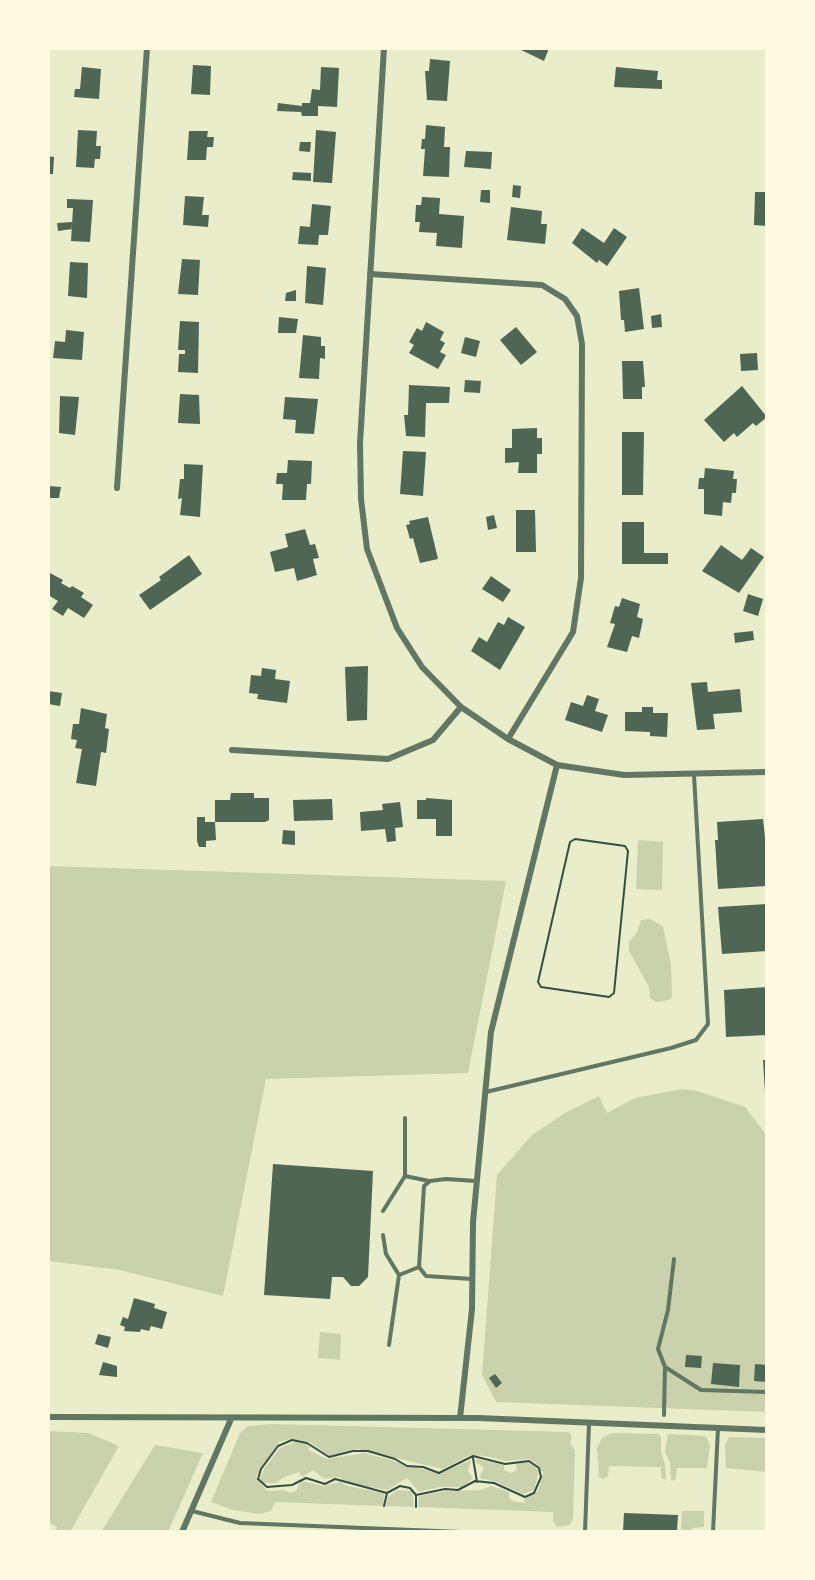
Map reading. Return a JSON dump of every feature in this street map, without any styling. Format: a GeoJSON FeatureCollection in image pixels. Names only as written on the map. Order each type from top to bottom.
{"type":"FeatureCollection","features":[{"type":"Feature","properties":{"kind":"street"},"geometry":{"type":"LineString","coordinates":[[117,488],[147,48]]}},
{"type":"Feature","properties":{"kind":"street"},"geometry":{"type":"LineString","coordinates":[[384,48],[360,443],[361,499],[367,549],[397,628],[422,667],[461,707],[508,739],[557,765],[624,775],[767,772]]}},
{"type":"Feature","properties":{"kind":"street"},"geometry":{"type":"LineString","coordinates":[[370,274],[542,285],[565,299],[577,316],[582,344],[582,578],[573,632],[508,739]]}},
{"type":"Feature","properties":{"kind":"street"},"geometry":{"type":"LineString","coordinates":[[232,750],[388,759],[433,740],[461,707]]}},
{"type":"Feature","properties":{"kind":"street"},"geometry":{"type":"LineString","coordinates":[[459,1418],[472,1309],[477,1181],[492,1032],[557,765]]}},
{"type":"Feature","properties":{"kind":"street"},"geometry":{"type":"LineString","coordinates":[[48,1417],[459,1418],[767,1430]]}},
{"type":"Feature","properties":{"kind":"street"},"geometry":{"type":"LineString","coordinates":[[182,1532],[231,1419]]}},
{"type":"Feature","properties":{"kind":"lane"},"geometry":{"type":"LineString","coordinates":[[486,1092],[671,1048],[696,1040],[708,1024],[694,775]]}},
{"type":"Feature","properties":{"kind":"lane"},"geometry":{"type":"LineString","coordinates":[[383,1211],[405,1176],[405,1118]]}},
{"type":"Feature","properties":{"kind":"lane"},"geometry":{"type":"LineString","coordinates":[[405,1176],[430,1181],[446,1179],[477,1181]]}},
{"type":"Feature","properties":{"kind":"lane"},"geometry":{"type":"LineString","coordinates":[[430,1181],[424,1186],[419,1267],[426,1276],[472,1279]]}},
{"type":"Feature","properties":{"kind":"lane"},"geometry":{"type":"LineString","coordinates":[[383,1235],[386,1254],[399,1275],[389,1345]]}},
{"type":"Feature","properties":{"kind":"lane"},"geometry":{"type":"LineString","coordinates":[[664,1415],[665,1367],[658,1349],[668,1310],[674,1259]]}},
{"type":"Feature","properties":{"kind":"lane"},"geometry":{"type":"LineString","coordinates":[[399,1275],[419,1267]]}},
{"type":"Feature","properties":{"kind":"lane"},"geometry":{"type":"LineString","coordinates":[[665,1367],[701,1390],[767,1392]]}},
{"type":"Feature","properties":{"kind":"lane"},"geometry":{"type":"LineString","coordinates":[[585,1532],[589,1423]]}},
{"type":"Feature","properties":{"kind":"lane"},"geometry":{"type":"LineString","coordinates":[[713,1532],[718,1428]]}},
{"type":"Feature","properties":{"kind":"lane"},"geometry":{"type":"LineString","coordinates":[[191,1510],[240,1522],[462,1532]]}},
{"type":"Feature","properties":{"kind":"path"},"geometry":{"type":"LineString","coordinates":[[575,839],[625,846],[628,851],[614,993],[609,997],[541,987],[538,982],[570,842],[575,839]]}},
{"type":"Feature","properties":{"kind":"path"},"geometry":{"type":"LineString","coordinates":[[416,1495],[445,1489],[458,1490],[477,1482],[494,1483],[525,1497],[534,1493],[541,1477],[539,1468],[529,1461],[505,1464],[480,1456],[472,1456],[439,1473],[423,1467],[407,1466],[394,1458],[368,1451],[353,1451],[329,1457],[307,1443],[292,1440],[278,1446],[261,1469],[258,1479],[267,1486],[292,1485],[306,1478],[325,1484],[335,1479],[387,1493],[400,1486],[410,1488],[416,1495],[416,1507]]}},
{"type":"Feature","properties":{"kind":"path"},"geometry":{"type":"LineString","coordinates":[[472,1456],[477,1482]]}},
{"type":"Feature","properties":{"kind":"path"},"geometry":{"type":"LineString","coordinates":[[384,1506],[387,1493]]}},
{"type":"Feature","properties":{"kind":"green space"},"geometry":{"type":"Polygon","coordinates":[[[638,840],[663,842],[662,890],[636,889],[638,840]]]}},
{"type":"Feature","properties":{"kind":"green space"},"geometry":{"type":"Polygon","coordinates":[[[48,866],[506,881],[468,1073],[266,1079],[223,1296],[120,1270],[48,1261],[48,866]]]}},
{"type":"Feature","properties":{"kind":"green space"},"geometry":{"type":"Polygon","coordinates":[[[650,919],[663,926],[671,965],[671,999],[656,1002],[650,998],[649,987],[629,951],[629,942],[637,932],[641,920],[650,919]]]}},
{"type":"Feature","properties":{"kind":"green space"},"geometry":{"type":"Polygon","coordinates":[[[682,1089],[697,1091],[745,1107],[767,1136],[767,1412],[496,1402],[482,1375],[497,1175],[532,1135],[565,1113],[599,1096],[607,1113],[635,1098],[682,1089]]]}},
{"type":"Feature","properties":{"kind":"green space"},"geometry":{"type":"Polygon","coordinates":[[[320,1332],[341,1334],[340,1360],[318,1358],[320,1332]]]}},
{"type":"Feature","properties":{"kind":"green space"},"geometry":{"type":"Polygon","coordinates":[[[273,1424],[568,1432],[572,1436],[570,1443],[575,1450],[573,1519],[569,1525],[557,1527],[553,1521],[553,1512],[418,1507],[419,1496],[446,1491],[481,1490],[491,1486],[509,1492],[509,1498],[512,1501],[525,1503],[524,1499],[538,1491],[543,1473],[536,1463],[529,1459],[506,1461],[470,1455],[443,1469],[358,1449],[329,1456],[310,1442],[290,1439],[279,1442],[256,1477],[267,1491],[284,1490],[291,1493],[296,1491],[301,1481],[325,1486],[340,1482],[347,1486],[384,1493],[383,1506],[275,1502],[271,1511],[260,1514],[233,1510],[211,1502],[240,1433],[248,1426],[273,1424]]]}},
{"type":"Feature","properties":{"kind":"green space"},"geometry":{"type":"Polygon","coordinates":[[[48,1431],[88,1433],[119,1446],[70,1532],[56,1532],[57,1527],[48,1522],[48,1431]]]}},
{"type":"Feature","properties":{"kind":"green space"},"geometry":{"type":"Polygon","coordinates":[[[612,1433],[658,1434],[661,1437],[661,1453],[665,1464],[666,1480],[661,1478],[661,1467],[609,1466],[608,1476],[603,1479],[599,1477],[597,1448],[602,1438],[612,1433]]]}},
{"type":"Feature","properties":{"kind":"green space"},"geometry":{"type":"Polygon","coordinates":[[[668,1434],[706,1436],[710,1445],[707,1468],[677,1468],[676,1479],[671,1481],[670,1462],[665,1452],[668,1434]]]}},
{"type":"Feature","properties":{"kind":"green space"},"geometry":{"type":"Polygon","coordinates":[[[729,1437],[767,1438],[767,1472],[726,1468],[725,1445],[729,1437]]]}},
{"type":"Feature","properties":{"kind":"green space"},"geometry":{"type":"Polygon","coordinates":[[[295,1442],[306,1444],[310,1447],[308,1450],[327,1459],[365,1453],[440,1474],[471,1460],[468,1471],[473,1478],[462,1487],[440,1487],[419,1492],[407,1478],[387,1490],[347,1483],[339,1477],[324,1479],[313,1470],[302,1477],[299,1472],[284,1477],[276,1483],[262,1483],[260,1479],[264,1469],[280,1448],[295,1442]]]}},
{"type":"Feature","properties":{"kind":"green space"},"geometry":{"type":"Polygon","coordinates":[[[155,1445],[203,1453],[168,1532],[101,1532],[155,1445]]]}},
{"type":"Feature","properties":{"kind":"green space"},"geometry":{"type":"Polygon","coordinates":[[[476,1459],[504,1465],[504,1470],[511,1473],[517,1470],[516,1463],[528,1462],[534,1465],[539,1471],[534,1490],[523,1494],[497,1482],[479,1478],[484,1467],[476,1463],[476,1459]]]}},
{"type":"Feature","properties":{"kind":"green space"},"geometry":{"type":"Polygon","coordinates":[[[397,1490],[412,1491],[414,1507],[385,1506],[388,1497],[397,1490]]]}},
{"type":"Feature","properties":{"kind":"green space"},"geometry":{"type":"Polygon","coordinates":[[[682,1511],[704,1511],[704,1527],[692,1528],[692,1532],[681,1532],[682,1511]]]}},
{"type":"Feature","properties":{"kind":"building"},"geometry":{"type":"Polygon","coordinates":[[[517,48],[549,48],[544,61],[517,48]]]}},
{"type":"Feature","properties":{"kind":"building"},"geometry":{"type":"Polygon","coordinates":[[[430,59],[450,61],[447,101],[427,100],[425,71],[429,71],[430,59]]]}},
{"type":"Feature","properties":{"kind":"building"},"geometry":{"type":"Polygon","coordinates":[[[193,65],[211,66],[210,95],[191,94],[193,65]]]}},
{"type":"Feature","properties":{"kind":"building"},"geometry":{"type":"Polygon","coordinates":[[[82,67],[101,69],[99,99],[74,97],[75,89],[80,89],[82,67]]]}},
{"type":"Feature","properties":{"kind":"building"},"geometry":{"type":"Polygon","coordinates":[[[321,67],[339,68],[337,107],[318,106],[318,116],[302,116],[301,112],[277,111],[278,103],[302,106],[302,103],[310,103],[312,89],[320,90],[321,67]]]}},
{"type":"Feature","properties":{"kind":"building"},"geometry":{"type":"Polygon","coordinates":[[[616,67],[658,71],[657,80],[662,80],[662,89],[614,87],[616,67]]]}},
{"type":"Feature","properties":{"kind":"building"},"geometry":{"type":"Polygon","coordinates":[[[426,125],[445,127],[444,147],[450,147],[449,177],[423,176],[425,149],[421,149],[422,139],[425,139],[426,125]]]}},
{"type":"Feature","properties":{"kind":"building"},"geometry":{"type":"Polygon","coordinates":[[[78,130],[97,131],[96,146],[101,146],[100,159],[95,159],[94,168],[76,167],[78,130]]]}},
{"type":"Feature","properties":{"kind":"building"},"geometry":{"type":"Polygon","coordinates":[[[316,130],[336,132],[332,183],[313,182],[316,130]]]}},
{"type":"Feature","properties":{"kind":"building"},"geometry":{"type":"Polygon","coordinates":[[[189,131],[208,131],[207,137],[214,137],[213,147],[207,147],[206,160],[187,160],[189,131]]]}},
{"type":"Feature","properties":{"kind":"building"},"geometry":{"type":"Polygon","coordinates":[[[300,142],[311,142],[310,152],[299,151],[300,142]]]}},
{"type":"Feature","properties":{"kind":"building"},"geometry":{"type":"Polygon","coordinates":[[[466,151],[492,152],[491,169],[464,167],[466,151]]]}},
{"type":"Feature","properties":{"kind":"building"},"geometry":{"type":"Polygon","coordinates":[[[48,156],[54,157],[53,174],[48,174],[48,156]]]}},
{"type":"Feature","properties":{"kind":"building"},"geometry":{"type":"Polygon","coordinates":[[[293,172],[311,173],[311,181],[292,180],[293,172]]]}},
{"type":"Feature","properties":{"kind":"building"},"geometry":{"type":"Polygon","coordinates":[[[513,185],[521,186],[520,198],[512,197],[513,185]]]}},
{"type":"Feature","properties":{"kind":"building"},"geometry":{"type":"Polygon","coordinates":[[[481,190],[490,190],[490,203],[480,202],[481,190]]]}},
{"type":"Feature","properties":{"kind":"building"},"geometry":{"type":"Polygon","coordinates":[[[755,192],[767,192],[767,226],[754,225],[755,192]]]}},
{"type":"Feature","properties":{"kind":"building"},"geometry":{"type":"Polygon","coordinates":[[[185,196],[204,197],[202,215],[209,215],[208,227],[183,225],[185,196]]]}},
{"type":"Feature","properties":{"kind":"building"},"geometry":{"type":"Polygon","coordinates":[[[422,197],[440,198],[439,214],[464,216],[462,248],[436,246],[437,233],[419,232],[420,222],[415,222],[416,205],[421,205],[422,197]]]}},
{"type":"Feature","properties":{"kind":"building"},"geometry":{"type":"Polygon","coordinates":[[[67,199],[93,200],[90,242],[71,241],[73,208],[67,208],[67,199]]]}},
{"type":"Feature","properties":{"kind":"building"},"geometry":{"type":"Polygon","coordinates":[[[312,204],[331,206],[328,235],[319,235],[318,245],[298,244],[300,226],[310,227],[312,204]]]}},
{"type":"Feature","properties":{"kind":"building"},"geometry":{"type":"Polygon","coordinates":[[[511,207],[542,211],[541,224],[547,224],[545,244],[507,240],[511,207]]]}},
{"type":"Feature","properties":{"kind":"building"},"geometry":{"type":"Polygon","coordinates":[[[72,222],[72,229],[58,231],[57,223],[72,222]]]}},
{"type":"Feature","properties":{"kind":"building"},"geometry":{"type":"Polygon","coordinates":[[[582,228],[604,243],[614,228],[627,237],[607,266],[599,260],[597,263],[572,243],[582,228]]]}},
{"type":"Feature","properties":{"kind":"building"},"geometry":{"type":"Polygon","coordinates":[[[182,259],[200,260],[198,295],[178,294],[182,259]]]}},
{"type":"Feature","properties":{"kind":"building"},"geometry":{"type":"Polygon","coordinates":[[[70,262],[88,263],[87,298],[68,296],[70,262]]]}},
{"type":"Feature","properties":{"kind":"building"},"geometry":{"type":"Polygon","coordinates":[[[307,266],[326,268],[323,305],[305,303],[307,266]]]}},
{"type":"Feature","properties":{"kind":"building"},"geometry":{"type":"Polygon","coordinates":[[[639,288],[644,329],[625,332],[624,320],[621,320],[619,291],[639,288]]]}},
{"type":"Feature","properties":{"kind":"building"},"geometry":{"type":"Polygon","coordinates":[[[296,290],[296,301],[285,301],[286,293],[296,290]]]}},
{"type":"Feature","properties":{"kind":"building"},"geometry":{"type":"Polygon","coordinates":[[[661,314],[662,327],[652,328],[651,316],[661,314]]]}},
{"type":"Feature","properties":{"kind":"building"},"geometry":{"type":"Polygon","coordinates":[[[279,317],[298,319],[296,333],[278,333],[279,317]]]}},
{"type":"Feature","properties":{"kind":"building"},"geometry":{"type":"Polygon","coordinates":[[[180,321],[199,322],[198,373],[178,372],[179,354],[185,354],[185,350],[178,350],[180,321]]]}},
{"type":"Feature","properties":{"kind":"building"},"geometry":{"type":"Polygon","coordinates":[[[426,322],[444,332],[440,340],[445,343],[440,352],[446,355],[438,369],[409,353],[414,345],[409,342],[417,328],[422,331],[426,322]]]}},
{"type":"Feature","properties":{"kind":"building"},"geometry":{"type":"Polygon","coordinates":[[[516,327],[537,352],[521,365],[500,340],[516,327]]]}},
{"type":"Feature","properties":{"kind":"building"},"geometry":{"type":"Polygon","coordinates":[[[66,330],[84,332],[82,360],[53,358],[55,341],[65,342],[66,330]]]}},
{"type":"Feature","properties":{"kind":"building"},"geometry":{"type":"Polygon","coordinates":[[[303,335],[321,337],[321,346],[325,346],[325,359],[320,358],[319,379],[299,378],[303,335]]]}},
{"type":"Feature","properties":{"kind":"building"},"geometry":{"type":"Polygon","coordinates":[[[465,337],[480,341],[476,357],[461,353],[465,337]]]}},
{"type":"Feature","properties":{"kind":"building"},"geometry":{"type":"Polygon","coordinates":[[[757,353],[758,370],[741,371],[740,354],[757,353]]]}},
{"type":"Feature","properties":{"kind":"building"},"geometry":{"type":"Polygon","coordinates":[[[622,361],[643,361],[645,387],[642,387],[642,399],[623,399],[622,361]]]}},
{"type":"Feature","properties":{"kind":"building"},"geometry":{"type":"Polygon","coordinates":[[[465,380],[481,381],[480,393],[464,392],[465,380]]]}},
{"type":"Feature","properties":{"kind":"building"},"geometry":{"type":"Polygon","coordinates":[[[409,385],[450,387],[449,403],[426,403],[425,437],[406,436],[404,415],[408,415],[409,385]]]}},
{"type":"Feature","properties":{"kind":"building"},"geometry":{"type":"Polygon","coordinates":[[[742,386],[767,417],[756,426],[753,423],[737,437],[734,433],[724,442],[704,420],[742,386]]]}},
{"type":"Feature","properties":{"kind":"building"},"geometry":{"type":"Polygon","coordinates":[[[180,394],[199,395],[200,424],[178,423],[180,394]]]}},
{"type":"Feature","properties":{"kind":"building"},"geometry":{"type":"Polygon","coordinates":[[[60,396],[79,397],[75,435],[59,433],[60,396]]]}},
{"type":"Feature","properties":{"kind":"building"},"geometry":{"type":"Polygon","coordinates":[[[285,397],[318,399],[314,434],[295,433],[296,420],[283,419],[285,397]]]}},
{"type":"Feature","properties":{"kind":"building"},"geometry":{"type":"Polygon","coordinates":[[[537,428],[537,438],[542,438],[542,454],[537,454],[537,473],[518,473],[519,462],[505,463],[505,448],[512,448],[512,429],[537,428]]]}},
{"type":"Feature","properties":{"kind":"building"},"geometry":{"type":"Polygon","coordinates":[[[622,432],[644,432],[643,495],[622,495],[622,432]]]}},
{"type":"Feature","properties":{"kind":"building"},"geometry":{"type":"Polygon","coordinates":[[[403,451],[426,452],[423,496],[400,494],[403,451]]]}},
{"type":"Feature","properties":{"kind":"building"},"geometry":{"type":"Polygon","coordinates":[[[288,460],[312,461],[311,484],[307,484],[306,500],[282,500],[283,484],[276,484],[277,473],[287,473],[288,460]]]}},
{"type":"Feature","properties":{"kind":"building"},"geometry":{"type":"Polygon","coordinates":[[[184,464],[203,465],[200,517],[180,515],[182,498],[178,499],[180,479],[184,479],[184,464]]]}},
{"type":"Feature","properties":{"kind":"building"},"geometry":{"type":"Polygon","coordinates":[[[705,468],[734,471],[733,479],[737,479],[736,493],[732,493],[731,503],[723,502],[722,516],[704,514],[704,489],[698,489],[699,478],[704,478],[705,468]]]}},
{"type":"Feature","properties":{"kind":"building"},"geometry":{"type":"Polygon","coordinates":[[[48,486],[61,487],[59,498],[48,498],[48,486]]]}},
{"type":"Feature","properties":{"kind":"building"},"geometry":{"type":"Polygon","coordinates":[[[516,510],[535,510],[536,552],[516,552],[516,510]]]}},
{"type":"Feature","properties":{"kind":"building"},"geometry":{"type":"Polygon","coordinates":[[[494,515],[497,528],[488,530],[486,517],[494,515]]]}},
{"type":"Feature","properties":{"kind":"building"},"geometry":{"type":"Polygon","coordinates":[[[428,517],[438,559],[420,563],[413,538],[410,539],[406,525],[410,524],[409,521],[428,517]]]}},
{"type":"Feature","properties":{"kind":"building"},"geometry":{"type":"Polygon","coordinates":[[[622,522],[644,522],[644,553],[668,553],[668,564],[622,564],[622,522]]]}},
{"type":"Feature","properties":{"kind":"building"},"geometry":{"type":"Polygon","coordinates":[[[305,529],[310,545],[315,544],[319,558],[313,559],[317,575],[297,581],[294,568],[275,572],[270,552],[288,547],[285,534],[305,529]]]}},
{"type":"Feature","properties":{"kind":"building"},"geometry":{"type":"Polygon","coordinates":[[[721,545],[742,560],[751,548],[764,557],[739,593],[702,571],[721,545]]]}},
{"type":"Feature","properties":{"kind":"building"},"geometry":{"type":"Polygon","coordinates":[[[189,555],[202,574],[150,610],[139,595],[161,580],[159,577],[189,555]]]}},
{"type":"Feature","properties":{"kind":"building"},"geometry":{"type":"Polygon","coordinates":[[[48,572],[63,580],[61,583],[84,593],[81,597],[93,605],[84,618],[68,608],[63,616],[52,609],[58,601],[48,595],[48,572]]]}},
{"type":"Feature","properties":{"kind":"building"},"geometry":{"type":"Polygon","coordinates":[[[491,576],[511,590],[503,602],[482,589],[491,576]]]}},
{"type":"Feature","properties":{"kind":"building"},"geometry":{"type":"Polygon","coordinates":[[[748,594],[763,599],[758,616],[743,611],[748,594]]]}},
{"type":"Feature","properties":{"kind":"building"},"geometry":{"type":"Polygon","coordinates":[[[622,598],[640,604],[637,617],[643,619],[639,638],[632,636],[627,652],[607,647],[615,624],[610,623],[615,606],[619,607],[622,598]]]}},
{"type":"Feature","properties":{"kind":"building"},"geometry":{"type":"Polygon","coordinates":[[[508,617],[525,627],[500,670],[471,651],[479,637],[487,642],[498,622],[504,625],[508,617]]]}},
{"type":"Feature","properties":{"kind":"building"},"geometry":{"type":"Polygon","coordinates":[[[753,631],[754,640],[735,643],[734,633],[753,631]]]}},
{"type":"Feature","properties":{"kind":"building"},"geometry":{"type":"Polygon","coordinates":[[[368,666],[367,720],[347,721],[345,667],[368,666]]]}},
{"type":"Feature","properties":{"kind":"building"},"geometry":{"type":"Polygon","coordinates":[[[262,668],[276,670],[275,679],[290,681],[287,703],[257,699],[258,694],[249,693],[251,675],[261,676],[262,668]]]}},
{"type":"Feature","properties":{"kind":"building"},"geometry":{"type":"Polygon","coordinates":[[[707,682],[708,692],[740,689],[742,712],[713,714],[715,729],[697,730],[691,683],[707,682]]]}},
{"type":"Feature","properties":{"kind":"building"},"geometry":{"type":"Polygon","coordinates":[[[48,691],[62,693],[60,706],[48,704],[48,691]]]}},
{"type":"Feature","properties":{"kind":"building"},"geometry":{"type":"Polygon","coordinates":[[[587,695],[599,699],[595,711],[608,715],[602,732],[565,720],[571,702],[583,706],[587,695]]]}},
{"type":"Feature","properties":{"kind":"building"},"geometry":{"type":"Polygon","coordinates":[[[642,707],[653,707],[653,713],[668,713],[667,737],[650,736],[650,732],[625,731],[625,712],[642,712],[642,707]]]}},
{"type":"Feature","properties":{"kind":"building"},"geometry":{"type":"Polygon","coordinates":[[[81,708],[107,714],[105,728],[109,729],[106,753],[101,752],[96,786],[76,783],[82,749],[75,748],[77,740],[71,739],[73,724],[79,724],[81,708]]]}},
{"type":"Feature","properties":{"kind":"building"},"geometry":{"type":"Polygon","coordinates":[[[231,793],[254,793],[254,798],[269,798],[269,820],[265,822],[215,822],[215,800],[230,800],[231,793]]]}},
{"type":"Feature","properties":{"kind":"building"},"geometry":{"type":"Polygon","coordinates":[[[426,798],[452,800],[452,836],[436,836],[436,819],[417,819],[417,800],[426,800],[426,798]]]}},
{"type":"Feature","properties":{"kind":"building"},"geometry":{"type":"Polygon","coordinates":[[[332,799],[333,820],[294,821],[293,800],[332,799]]]}},
{"type":"Feature","properties":{"kind":"building"},"geometry":{"type":"Polygon","coordinates":[[[400,802],[403,827],[395,828],[396,841],[387,842],[385,829],[361,831],[360,812],[383,810],[382,804],[400,802]]]}},
{"type":"Feature","properties":{"kind":"building"},"geometry":{"type":"Polygon","coordinates":[[[197,817],[205,817],[205,822],[215,822],[216,840],[206,841],[206,847],[199,847],[197,841],[197,817]]]}},
{"type":"Feature","properties":{"kind":"building"},"geometry":{"type":"Polygon","coordinates":[[[763,819],[765,837],[767,837],[767,886],[718,889],[715,840],[718,840],[717,822],[763,819]]]}},
{"type":"Feature","properties":{"kind":"building"},"geometry":{"type":"Polygon","coordinates":[[[283,830],[295,831],[295,845],[282,844],[283,830]]]}},
{"type":"Feature","properties":{"kind":"building"},"geometry":{"type":"Polygon","coordinates":[[[767,904],[767,951],[722,954],[718,907],[767,904]]]}},
{"type":"Feature","properties":{"kind":"building"},"geometry":{"type":"Polygon","coordinates":[[[767,987],[767,1035],[726,1037],[724,990],[767,987]]]}},
{"type":"Feature","properties":{"kind":"building"},"geometry":{"type":"Polygon","coordinates":[[[763,1060],[767,1060],[767,1093],[765,1093],[763,1060]]]}},
{"type":"Feature","properties":{"kind":"building"},"geometry":{"type":"Polygon","coordinates":[[[273,1164],[373,1171],[368,1277],[359,1286],[351,1286],[343,1277],[332,1277],[330,1299],[264,1295],[273,1164]]]}},
{"type":"Feature","properties":{"kind":"building"},"geometry":{"type":"Polygon","coordinates":[[[134,1298],[155,1304],[154,1308],[167,1312],[162,1329],[151,1326],[149,1331],[141,1329],[140,1332],[124,1331],[125,1327],[120,1325],[123,1317],[128,1319],[134,1298]]]}},
{"type":"Feature","properties":{"kind":"building"},"geometry":{"type":"Polygon","coordinates":[[[98,1334],[111,1337],[108,1348],[95,1344],[98,1334]]]}},
{"type":"Feature","properties":{"kind":"building"},"geometry":{"type":"Polygon","coordinates":[[[686,1355],[702,1356],[701,1368],[685,1367],[686,1355]]]}},
{"type":"Feature","properties":{"kind":"building"},"geometry":{"type":"Polygon","coordinates":[[[103,1362],[117,1366],[117,1377],[99,1375],[103,1362]]]}},
{"type":"Feature","properties":{"kind":"building"},"geometry":{"type":"Polygon","coordinates":[[[713,1363],[740,1365],[739,1387],[711,1384],[713,1363]]]}},
{"type":"Feature","properties":{"kind":"building"},"geometry":{"type":"Polygon","coordinates":[[[755,1364],[767,1365],[767,1382],[754,1381],[755,1364]]]}},
{"type":"Feature","properties":{"kind":"building"},"geometry":{"type":"Polygon","coordinates":[[[495,1374],[502,1383],[496,1388],[489,1378],[495,1374]]]}},
{"type":"Feature","properties":{"kind":"building"},"geometry":{"type":"Polygon","coordinates":[[[624,1513],[678,1515],[677,1532],[623,1532],[624,1513]]]}}]}
